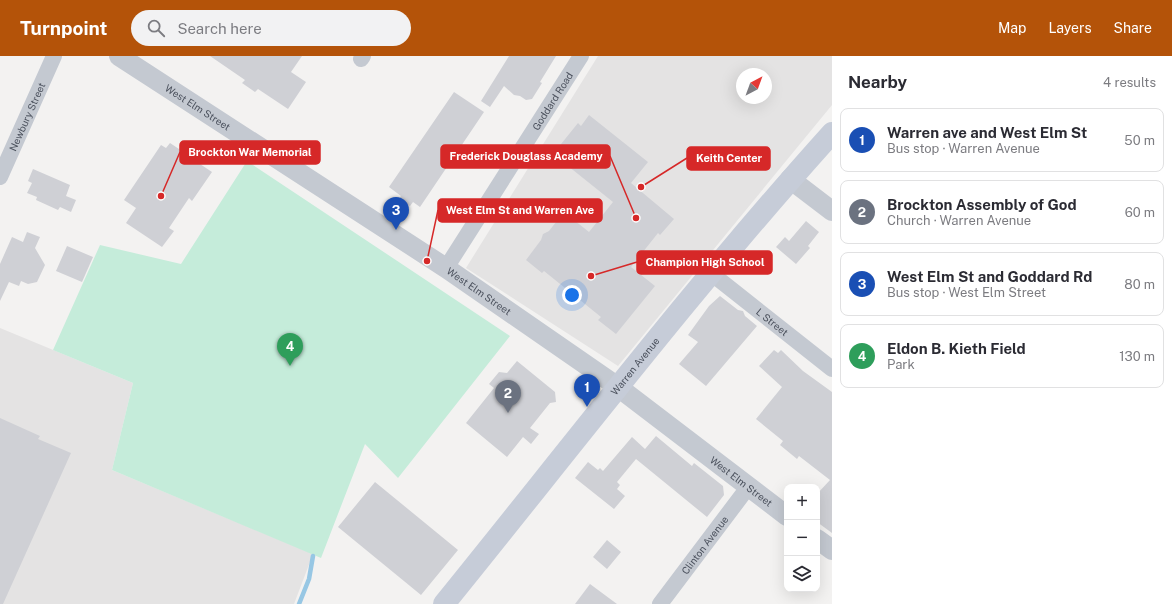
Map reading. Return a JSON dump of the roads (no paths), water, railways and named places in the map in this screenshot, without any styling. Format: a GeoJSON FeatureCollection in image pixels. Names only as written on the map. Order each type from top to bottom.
{"type":"FeatureCollection","features":[{"type":"Feature","properties":{"kind":"main road","name":"Warren Avenue"},"geometry":{"type":"LineString","coordinates":[[444,604],[618,387],[790,179],[832,133]]}},
{"type":"Feature","properties":{"kind":"street","name":"Newbury Street"},"geometry":{"type":"LineString","coordinates":[[0,177],[54,56]]}},
{"type":"Feature","properties":{"kind":"street","name":"West Elm Street"},"geometry":{"type":"LineString","coordinates":[[120,56],[446,268],[618,387],[784,514]]}},
{"type":"Feature","properties":{"kind":"street","name":"Goddard Road"},"geometry":{"type":"LineString","coordinates":[[446,268],[581,56]]}},
{"type":"Feature","properties":{"kind":"street"},"geometry":{"type":"LineString","coordinates":[[790,179],[832,211]]}},
{"type":"Feature","properties":{"kind":"street","name":"L Street"},"geometry":{"type":"LineString","coordinates":[[712,274],[832,369]]}},
{"type":"Feature","properties":{"kind":"street","name":"Clinton Avenue"},"geometry":{"type":"LineString","coordinates":[[660,604],[749,486]]}},
{"type":"Feature","properties":{"kind":"street"},"geometry":{"type":"LineString","coordinates":[[820,541],[832,550]]}},
{"type":"Feature","properties":{"kind":"waterway"},"geometry":{"type":"LineString","coordinates":[[299,604],[309,579],[313,556]]}},
{"type":"Feature","properties":{"kind":"place","name":"Keith Center"},"geometry":{"type":"Point","coordinates":[641,187]}},
{"type":"Feature","properties":{"kind":"place","name":"Brockton War Memorial"},"geometry":{"type":"Point","coordinates":[161,196]}},
{"type":"Feature","properties":{"kind":"place","name":"Frederick Douglass Academy"},"geometry":{"type":"Point","coordinates":[636,218]}},
{"type":"Feature","properties":{"kind":"place","name":"West Elm St and Goddard Rd"},"geometry":{"type":"Point","coordinates":[396,230]}},
{"type":"Feature","properties":{"kind":"place","name":"West Elm St and Warren Ave"},"geometry":{"type":"Point","coordinates":[427,261]}},
{"type":"Feature","properties":{"kind":"place","name":"Champion High School"},"geometry":{"type":"Point","coordinates":[591,276]}},
{"type":"Feature","properties":{"kind":"place","name":"Eldon B. Kieth Field"},"geometry":{"type":"Point","coordinates":[290,366]}},
{"type":"Feature","properties":{"kind":"place","name":"Warren ave and West Elm St"},"geometry":{"type":"Point","coordinates":[587,407]}},
{"type":"Feature","properties":{"kind":"place","name":"Brockton Assembly of God"},"geometry":{"type":"Point","coordinates":[508,413]}}]}
